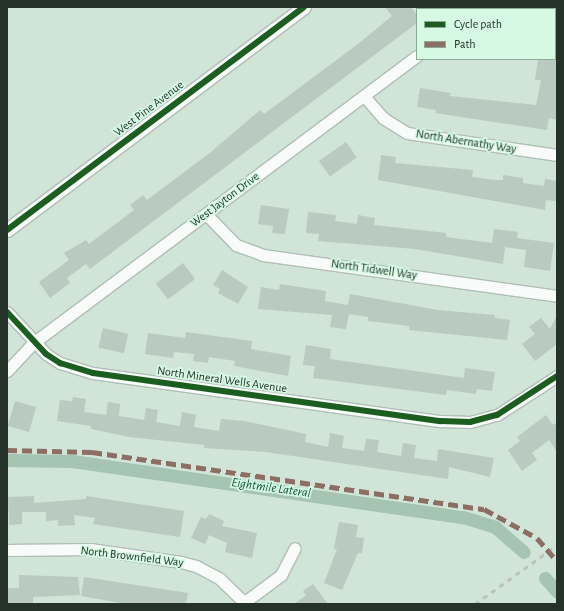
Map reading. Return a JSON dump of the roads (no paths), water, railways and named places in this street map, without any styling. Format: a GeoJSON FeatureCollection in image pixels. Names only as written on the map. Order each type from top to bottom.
{"type":"FeatureCollection","features":[{"type":"Feature","properties":{"kind":"street","name":"West Pine Avenue"},"geometry":{"type":"LineString","coordinates":[[7,230],[304,7]]}},
{"type":"Feature","properties":{"kind":"street","name":"West Jayton Drive"},"geometry":{"type":"LineString","coordinates":[[7,371],[33,343],[416,57]]}},
{"type":"Feature","properties":{"kind":"street","name":"North Abernathy Way"},"geometry":{"type":"LineString","coordinates":[[364,96],[383,118],[407,132],[557,155]]}},
{"type":"Feature","properties":{"kind":"street","name":"North Tidwell Way"},"geometry":{"type":"LineString","coordinates":[[206,214],[236,244],[262,255],[557,296]]}},
{"type":"Feature","properties":{"kind":"street","name":"North Mineral Wells Avenue"},"geometry":{"type":"LineString","coordinates":[[7,312],[33,343],[60,362],[93,373],[455,423],[497,415],[557,376]]}},
{"type":"Feature","properties":{"kind":"street"},"geometry":{"type":"LineString","coordinates":[[243,603],[281,575],[295,548]]}},
{"type":"Feature","properties":{"kind":"street","name":"North Brownfield Way"},"geometry":{"type":"LineString","coordinates":[[7,550],[90,549],[181,562],[196,566],[220,579],[243,603]]}},
{"type":"Feature","properties":{"kind":"waterway","name":"Eightmile Lateral"},"geometry":{"type":"LineString","coordinates":[[7,460],[72,461],[463,517],[495,527],[524,552]]}},
{"type":"Feature","properties":{"kind":"waterway","name":"Eightmile Lateral"},"geometry":{"type":"LineString","coordinates":[[545,578],[557,592]]}},
{"type":"Feature","properties":{"kind":"railway"},"geometry":{"type":"LineString","coordinates":[[475,604],[557,545]]}}]}
